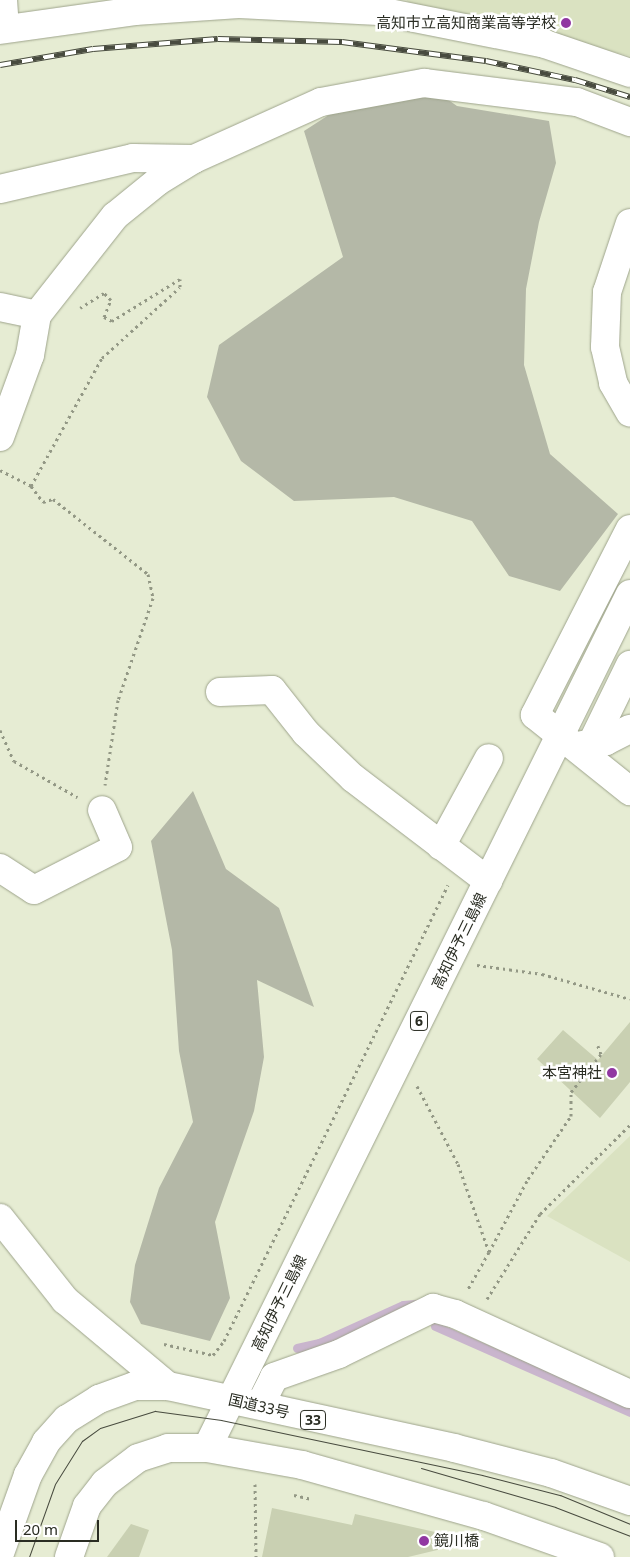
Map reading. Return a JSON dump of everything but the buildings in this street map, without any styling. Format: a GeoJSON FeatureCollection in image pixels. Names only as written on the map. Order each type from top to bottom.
{"type":"FeatureCollection","features":[{"type":"Feature","properties":{"kind":"main road"},"geometry":{"type":"LineString","coordinates":[[2,0],[2,29],[135,11],[239,4],[379,11],[545,44],[630,73]]}},
{"type":"Feature","properties":{"kind":"main road"},"geometry":{"type":"LineString","coordinates":[[0,437],[30,355],[37,315],[115,216],[158,181],[194,159],[321,102],[424,83],[577,102],[630,122]]}},
{"type":"Feature","properties":{"kind":"main road"},"geometry":{"type":"LineString","coordinates":[[0,189],[133,158],[194,159]]}},
{"type":"Feature","properties":{"kind":"main road"},"geometry":{"type":"LineString","coordinates":[[630,223],[607,292],[605,347],[613,383],[630,413]]}},
{"type":"Feature","properties":{"kind":"main road"},"geometry":{"type":"LineString","coordinates":[[0,307],[37,315]]}},
{"type":"Feature","properties":{"kind":"main road"},"geometry":{"type":"LineString","coordinates":[[630,529],[534,715],[574,741],[630,791]]}},
{"type":"Feature","properties":{"kind":"main road","name":"高知伊予三島線"},"geometry":{"type":"LineString","coordinates":[[207,1448],[400,1056],[451,961],[488,881],[574,741],[630,594]]}},
{"type":"Feature","properties":{"kind":"main road"},"geometry":{"type":"LineString","coordinates":[[574,741],[630,665]]}},
{"type":"Feature","properties":{"kind":"main road"},"geometry":{"type":"LineString","coordinates":[[220,692],[272,690],[306,733],[353,778],[450,854],[488,881]]}},
{"type":"Feature","properties":{"kind":"main road"},"geometry":{"type":"LineString","coordinates":[[574,741],[606,741],[630,729]]}},
{"type":"Feature","properties":{"kind":"main road"},"geometry":{"type":"LineString","coordinates":[[450,854],[489,758]]}},
{"type":"Feature","properties":{"kind":"main road"},"geometry":{"type":"LineString","coordinates":[[0,868],[34,890],[118,847],[102,810]]}},
{"type":"Feature","properties":{"kind":"main road"},"geometry":{"type":"LineString","coordinates":[[0,1218],[65,1300],[168,1386]]}},
{"type":"Feature","properties":{"kind":"main road"},"geometry":{"type":"LineString","coordinates":[[260,1405],[274,1377],[339,1354],[433,1308],[463,1318],[630,1394]]}},
{"type":"Feature","properties":{"kind":"main road","name":"国道33号"},"geometry":{"type":"LineString","coordinates":[[0,1553],[28,1475],[46,1442],[62,1425],[99,1399],[134,1386],[168,1386],[260,1405],[551,1473],[630,1502]]}},
{"type":"Feature","properties":{"kind":"main road"},"geometry":{"type":"LineString","coordinates":[[69,1557],[87,1506],[104,1483],[138,1458],[168,1448],[207,1448],[302,1465],[484,1516],[600,1557]]}},
{"type":"Feature","properties":{"kind":"path"},"geometry":{"type":"LineString","coordinates":[[31,486],[102,358],[180,286],[180,279],[112,321],[104,317],[111,300],[104,293],[72,313]]}},
{"type":"Feature","properties":{"kind":"path"},"geometry":{"type":"LineString","coordinates":[[0,470],[31,486],[43,502],[53,499],[148,574],[153,598],[118,700],[102,810],[14,761],[0,730]]}},
{"type":"Feature","properties":{"kind":"path"},"geometry":{"type":"LineString","coordinates":[[160,1343],[213,1355],[224,1341],[450,854]]}},
{"type":"Feature","properties":{"kind":"path"},"geometry":{"type":"LineString","coordinates":[[451,961],[542,974],[630,999]]}},
{"type":"Feature","properties":{"kind":"path"},"geometry":{"type":"LineString","coordinates":[[463,1318],[488,1252],[528,1179],[571,1116],[571,1092],[601,1054],[598,1046]]}},
{"type":"Feature","properties":{"kind":"path"},"geometry":{"type":"LineString","coordinates":[[400,1056],[458,1164],[488,1252]]}},
{"type":"Feature","properties":{"kind":"path"},"geometry":{"type":"LineString","coordinates":[[463,1318],[540,1214],[630,1125]]}},
{"type":"Feature","properties":{"kind":"path"},"geometry":{"type":"LineString","coordinates":[[255,1456],[256,1557]]}},
{"type":"Feature","properties":{"kind":"shaded area","name":"高知市立高知商業高等学校"},"geometry":{"type":"Polygon","coordinates":[[[406,0],[630,0],[630,56],[450,11],[415,7],[406,0]]]}},
{"type":"Feature","properties":{"kind":"shaded area"},"geometry":{"type":"Polygon","coordinates":[[[424,83],[457,106],[549,121],[556,163],[539,222],[526,289],[524,365],[550,454],[618,514],[560,591],[509,576],[472,521],[394,497],[294,501],[241,461],[207,397],[219,345],[343,257],[304,131],[372,87],[424,83]]]}},
{"type":"Feature","properties":{"kind":"shaded area"},"geometry":{"type":"Polygon","coordinates":[[[193,791],[226,869],[279,908],[314,1007],[257,980],[264,1057],[254,1111],[215,1222],[230,1298],[210,1341],[141,1324],[130,1302],[135,1265],[159,1188],[193,1122],[179,1051],[172,950],[151,841],[193,791]]]}},
{"type":"Feature","properties":{"kind":"shaded area"},"geometry":{"type":"Polygon","coordinates":[[[630,1136],[630,1262],[547,1216],[630,1136]]]}},
{"type":"Feature","properties":{"kind":"waterway"},"geometry":{"type":"LineString","coordinates":[[297,1348],[319,1343],[403,1305],[415,1304]]}},
{"type":"Feature","properties":{"kind":"waterway"},"geometry":{"type":"LineString","coordinates":[[435,1326],[630,1412]]}},
{"type":"Feature","properties":{"kind":"tram line"},"geometry":{"type":"LineString","coordinates":[[29,1557],[55,1484],[82,1441],[100,1428],[155,1411],[221,1420],[482,1475],[560,1495],[630,1524]]}},
{"type":"Feature","properties":{"kind":"tram line"},"geometry":{"type":"LineString","coordinates":[[421,1468],[555,1507],[630,1536]]}},
{"type":"Feature","properties":{"kind":"railway"},"geometry":{"type":"LineString","coordinates":[[0,65],[93,49],[218,39],[342,42],[486,61],[575,80],[630,97]]}},
{"type":"Feature","properties":{"kind":"place","name":"高知市立高知商業高等学校"},"geometry":{"type":"Point","coordinates":[566,23]}},
{"type":"Feature","properties":{"kind":"place","name":"本宮神社"},"geometry":{"type":"Point","coordinates":[612,1073]}},
{"type":"Feature","properties":{"kind":"place","name":"鏡川橋"},"geometry":{"type":"Point","coordinates":[424,1541]}}]}
